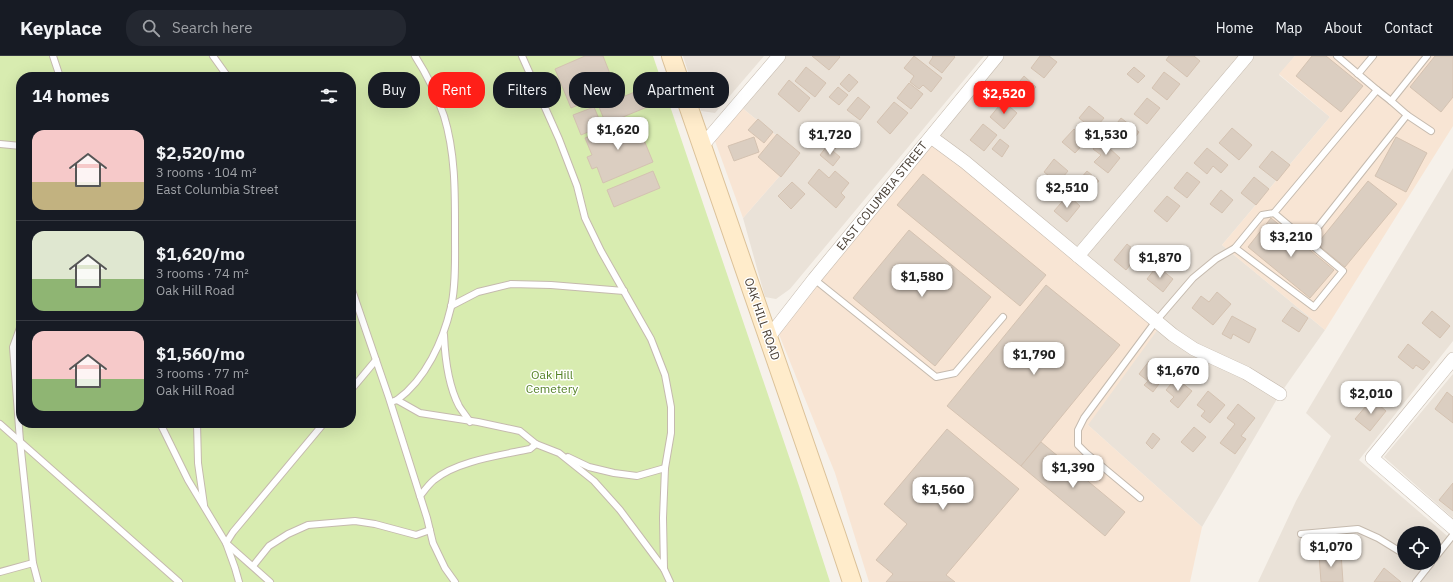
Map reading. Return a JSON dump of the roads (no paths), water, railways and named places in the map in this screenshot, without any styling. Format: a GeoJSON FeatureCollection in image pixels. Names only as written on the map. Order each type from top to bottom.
{"type":"FeatureCollection","features":[{"type":"Feature","properties":{"kind":"main road","name":"OAK HILL ROAD"},"geometry":{"type":"LineString","coordinates":[[671,56],[852,582]]}},
{"type":"Feature","properties":{"kind":"street"},"geometry":{"type":"LineString","coordinates":[[702,146],[779,56]]}},
{"type":"Feature","properties":{"kind":"street","name":"EAST COLUMBIA STREET"},"geometry":{"type":"LineString","coordinates":[[768,338],[814,279],[997,56]]}},
{"type":"Feature","properties":{"kind":"street"},"geometry":{"type":"LineString","coordinates":[[1078,256],[1247,56]]}},
{"type":"Feature","properties":{"kind":"street"},"geometry":{"type":"LineString","coordinates":[[930,137],[965,162],[1173,335],[1194,349],[1246,373],[1280,394]]}},
{"type":"Feature","properties":{"kind":"street"},"geometry":{"type":"LineString","coordinates":[[1453,359],[1372,458],[1453,528]]}},
{"type":"Feature","properties":{"kind":"lane"},"geometry":{"type":"LineString","coordinates":[[53,56],[58,72]]}},
{"type":"Feature","properties":{"kind":"lane"},"geometry":{"type":"LineString","coordinates":[[213,56],[224,72]]}},
{"type":"Feature","properties":{"kind":"lane"},"geometry":{"type":"LineString","coordinates":[[390,402],[397,400],[409,391],[423,372],[441,340],[451,306],[455,257],[455,198],[452,155],[444,117],[431,81],[415,56]]}},
{"type":"Feature","properties":{"kind":"lane"},"geometry":{"type":"LineString","coordinates":[[522,56],[562,146],[577,186],[585,218],[601,251],[651,339],[665,375],[671,407],[671,432],[665,468],[663,518],[664,569]]}},
{"type":"Feature","properties":{"kind":"lane"},"geometry":{"type":"LineString","coordinates":[[1337,56],[1407,115],[1431,131]]}},
{"type":"Feature","properties":{"kind":"lane"},"geometry":{"type":"LineString","coordinates":[[1358,74],[1372,56]]}},
{"type":"Feature","properties":{"kind":"lane"},"geometry":{"type":"LineString","coordinates":[[1391,101],[1427,56]]}},
{"type":"Feature","properties":{"kind":"lane"},"geometry":{"type":"LineString","coordinates":[[1140,498],[1078,445],[1078,430],[1084,418],[1156,321],[1193,278],[1216,259],[1235,248],[1262,215],[1274,213],[1377,90]]}},
{"type":"Feature","properties":{"kind":"lane"},"geometry":{"type":"LineString","coordinates":[[1307,240],[1407,115]]}},
{"type":"Feature","properties":{"kind":"lane"},"geometry":{"type":"LineString","coordinates":[[0,144],[16,146]]}},
{"type":"Feature","properties":{"kind":"lane"},"geometry":{"type":"LineString","coordinates":[[1235,248],[1314,308],[1343,271],[1274,213]]}},
{"type":"Feature","properties":{"kind":"lane"},"geometry":{"type":"LineString","coordinates":[[814,279],[936,377],[955,373],[1003,317]]}},
{"type":"Feature","properties":{"kind":"lane"},"geometry":{"type":"LineString","coordinates":[[451,306],[478,292],[511,284],[551,285],[624,291]]}},
{"type":"Feature","properties":{"kind":"lane"},"geometry":{"type":"LineString","coordinates":[[356,302],[420,496],[433,543],[445,568],[455,582]]}},
{"type":"Feature","properties":{"kind":"lane"},"geometry":{"type":"LineString","coordinates":[[444,331],[444,354],[450,381],[459,406],[470,422]]}},
{"type":"Feature","properties":{"kind":"lane"},"geometry":{"type":"LineString","coordinates":[[16,339],[13,347],[16,387]]}},
{"type":"Feature","properties":{"kind":"lane"},"geometry":{"type":"LineString","coordinates":[[356,384],[376,360]]}},
{"type":"Feature","properties":{"kind":"lane"},"geometry":{"type":"LineString","coordinates":[[397,400],[420,413],[520,431],[536,444],[589,467],[614,473],[637,476],[665,468]]}},
{"type":"Feature","properties":{"kind":"lane"},"geometry":{"type":"LineString","coordinates":[[0,424],[179,582]]}},
{"type":"Feature","properties":{"kind":"lane"},"geometry":{"type":"LineString","coordinates":[[19,428],[33,563],[38,582]]}},
{"type":"Feature","properties":{"kind":"lane"},"geometry":{"type":"LineString","coordinates":[[162,428],[188,480],[226,542],[236,568],[239,582]]}},
{"type":"Feature","properties":{"kind":"lane"},"geometry":{"type":"LineString","coordinates":[[197,428],[198,463],[205,508]]}},
{"type":"Feature","properties":{"kind":"lane"},"geometry":{"type":"LineString","coordinates":[[226,542],[320,428]]}},
{"type":"Feature","properties":{"kind":"lane"},"geometry":{"type":"LineString","coordinates":[[420,496],[434,479],[451,470],[471,462],[530,449],[536,444]]}},
{"type":"Feature","properties":{"kind":"lane"},"geometry":{"type":"LineString","coordinates":[[559,453],[594,481],[620,510],[664,569],[670,582]]}},
{"type":"Feature","properties":{"kind":"lane"},"geometry":{"type":"LineString","coordinates":[[252,566],[269,546],[288,534],[308,525],[355,521],[375,524],[416,535],[430,530]]}},
{"type":"Feature","properties":{"kind":"lane"},"geometry":{"type":"LineString","coordinates":[[1441,548],[1453,528]]}},
{"type":"Feature","properties":{"kind":"lane"},"geometry":{"type":"LineString","coordinates":[[1301,534],[1358,529],[1378,538],[1397,550]]}},
{"type":"Feature","properties":{"kind":"lane"},"geometry":{"type":"LineString","coordinates":[[226,542],[270,582]]}},
{"type":"Feature","properties":{"kind":"lane"},"geometry":{"type":"LineString","coordinates":[[0,572],[33,563]]}},
{"type":"Feature","properties":{"kind":"lane"},"geometry":{"type":"LineString","coordinates":[[1416,582],[1425,570]]}},
{"type":"Feature","properties":{"kind":"park label","name":"Oak Hill Cemetery"},"geometry":{"type":"Point","coordinates":[552,382]}}]}
